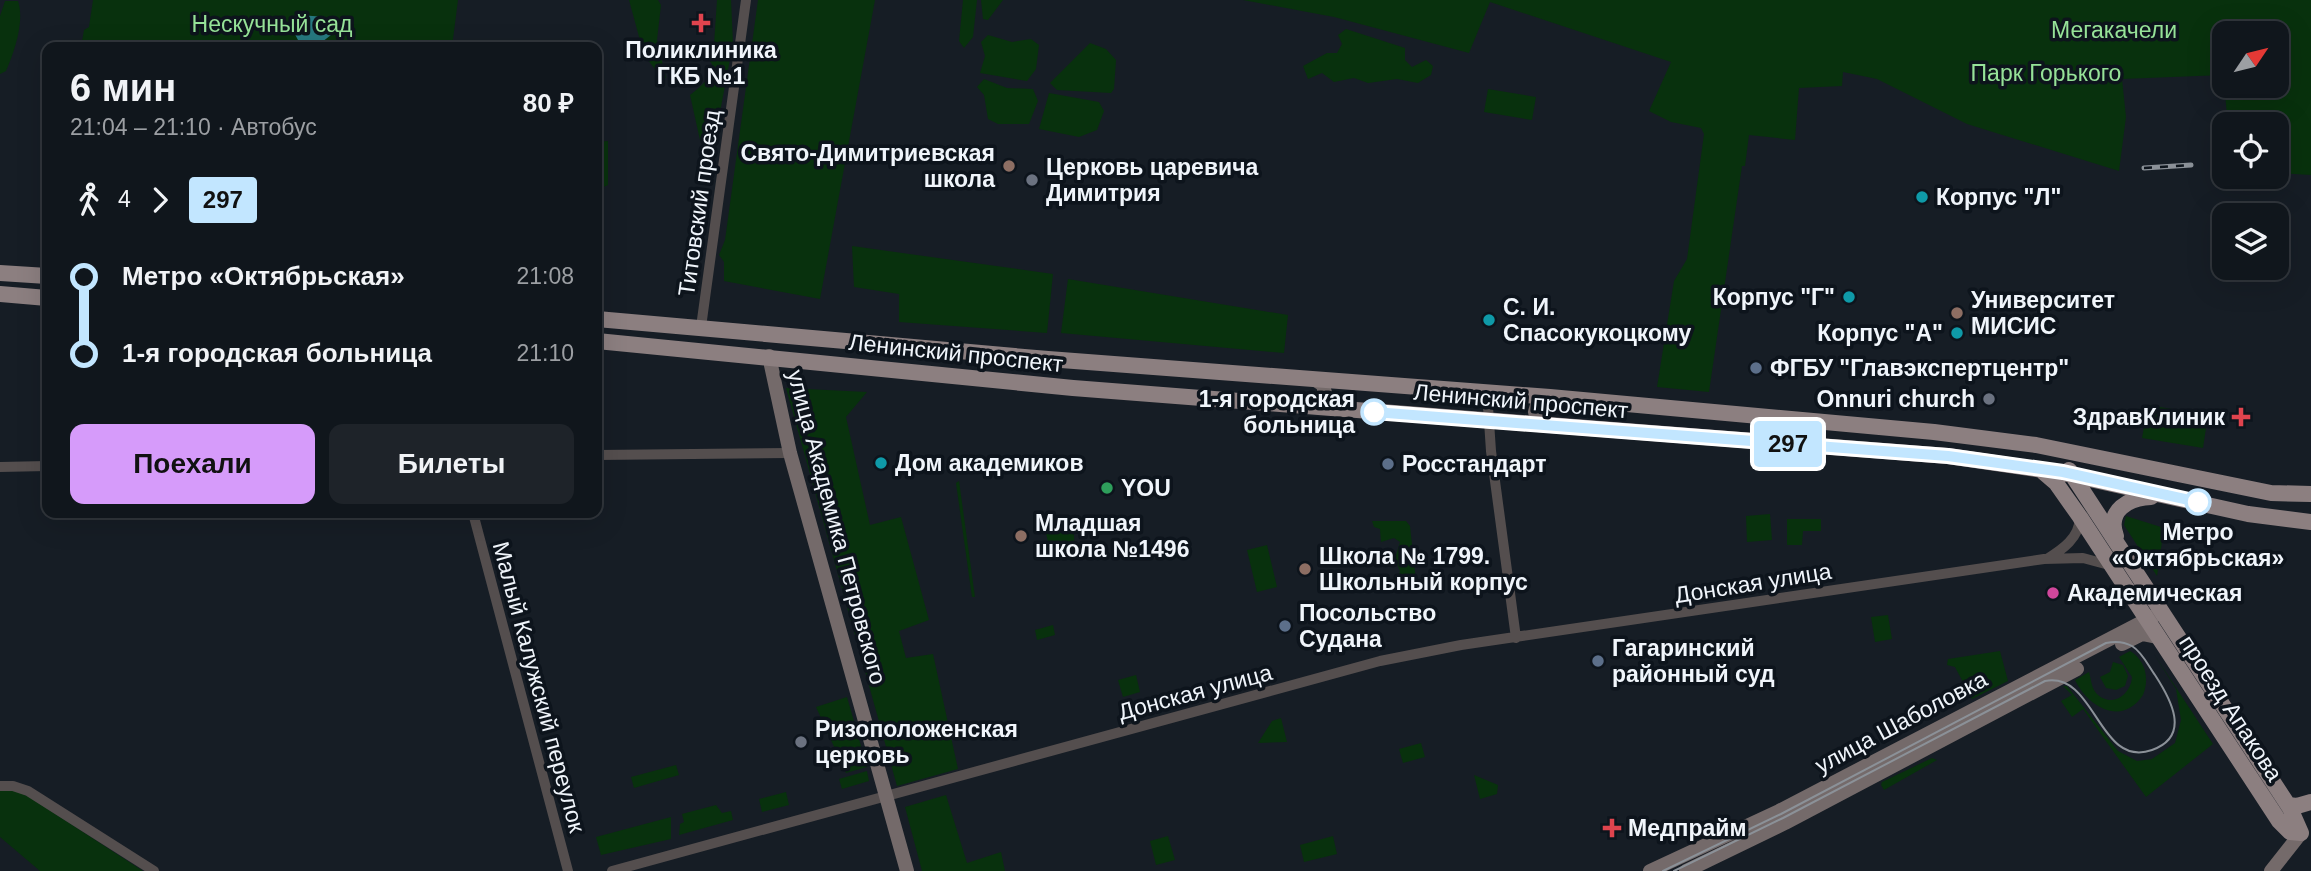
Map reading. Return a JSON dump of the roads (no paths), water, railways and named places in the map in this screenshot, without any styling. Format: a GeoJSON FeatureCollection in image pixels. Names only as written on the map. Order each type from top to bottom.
{"type":"FeatureCollection","features":[{"type":"Feature","properties":{"kind":"main road"},"geometry":{"type":"LineString","coordinates":[[0,273],[42,276]]}},
{"type":"Feature","properties":{"kind":"main road"},"geometry":{"type":"LineString","coordinates":[[0,294],[42,298]]}},
{"type":"Feature","properties":{"kind":"main road","name":"Ленинский проспект"},"geometry":{"type":"LineString","coordinates":[[602,319],[1048,359],[1550,397],[2036,445],[2253,490],[2311,494]]}},
{"type":"Feature","properties":{"kind":"main road","name":"Ленинский проспект"},"geometry":{"type":"LineString","coordinates":[[602,341],[769,356],[1002,382],[1948,456],[2033,467],[2265,517],[2311,522]]}},
{"type":"Feature","properties":{"kind":"main road","name":"улица Академика Петровского"},"geometry":{"type":"LineString","coordinates":[[769,356],[790,453],[907,871]]}},
{"type":"Feature","properties":{"kind":"main road"},"geometry":{"type":"LineString","coordinates":[[1311,406],[1321,401],[1325,393],[1323,385],[1314,379]]}},
{"type":"Feature","properties":{"kind":"main road"},"geometry":{"type":"LineString","coordinates":[[1549,426],[1535,412],[1538,402],[1550,397]]}},
{"type":"Feature","properties":{"kind":"main road","name":"проезд Апакова"},"geometry":{"type":"LineString","coordinates":[[2033,467],[2056,483],[2080,517],[2279,821],[2290,832],[2306,827],[2288,805],[2073,475],[2057,456],[2036,445]]}},
{"type":"Feature","properties":{"kind":"main road"},"geometry":{"type":"LineString","coordinates":[[2119,545],[2113,523],[2122,504],[2134,498],[2169,496]]}},
{"type":"Feature","properties":{"kind":"main road"},"geometry":{"type":"LineString","coordinates":[[2146,619],[2160,616],[2170,622]]}},
{"type":"Feature","properties":{"kind":"main road","name":"улица Шаболовка"},"geometry":{"type":"LineString","coordinates":[[1650,871],[1779,811],[2057,668],[2146,619]]}},
{"type":"Feature","properties":{"kind":"main road","name":"улица Шаболовка"},"geometry":{"type":"LineString","coordinates":[[1686,871],[1845,792],[2136,636],[2157,637]]}},
{"type":"Feature","properties":{"kind":"main road"},"geometry":{"type":"LineString","coordinates":[[2200,702],[2206,706],[2213,705],[2217,699],[2216,692]]}},
{"type":"Feature","properties":{"kind":"main road"},"geometry":{"type":"LineString","coordinates":[[2288,805],[2311,803]]}},
{"type":"Feature","properties":{"kind":"main road"},"geometry":{"type":"LineString","coordinates":[[2271,871],[2306,827]]}},
{"type":"Feature","properties":{"kind":"street","name":"Титовский проезд"},"geometry":{"type":"LineString","coordinates":[[701,327],[746,0]]}},
{"type":"Feature","properties":{"kind":"street"},"geometry":{"type":"LineString","coordinates":[[1487,392],[1516,638]]}},
{"type":"Feature","properties":{"kind":"street"},"geometry":{"type":"LineString","coordinates":[[602,455],[790,453]]}},
{"type":"Feature","properties":{"kind":"street"},"geometry":{"type":"LineString","coordinates":[[0,467],[42,466]]}},
{"type":"Feature","properties":{"kind":"street"},"geometry":{"type":"LineString","coordinates":[[2047,559],[2069,544],[2078,530],[2080,517]]}},
{"type":"Feature","properties":{"kind":"street","name":"Малый Калужский переулок"},"geometry":{"type":"LineString","coordinates":[[474,518],[568,871]]}},
{"type":"Feature","properties":{"kind":"street","name":"Донская улица"},"geometry":{"type":"LineString","coordinates":[[612,871],[1380,661],[1516,638],[2047,559],[2095,559],[2113,567]]}},
{"type":"Feature","properties":{"kind":"street"},"geometry":{"type":"LineString","coordinates":[[0,786],[13,786],[28,791],[154,871]]}},
{"type":"Feature","properties":{"kind":"water"},"geometry":{"type":"Polygon","coordinates":[[[300,15],[325,17],[325,21],[332,26],[331,35],[322,42],[298,40],[290,25],[300,19],[300,15]]]}},
{"type":"Feature","properties":{"kind":"tram line"},"geometry":{"type":"LineString","coordinates":[[1663,871],[1781,814],[2106,643],[2125,643],[2139,652],[2161,684],[2171,705],[2174,716],[2171,736],[2164,744],[2152,750],[2134,752],[2120,746],[2108,734],[2076,690],[2062,682],[2045,681],[1783,818],[1674,871]]}},
{"type":"Feature","properties":{"kind":"railway"},"geometry":{"type":"LineString","coordinates":[[2144,168],[2191,165]]}},
{"type":"Feature","properties":{"kind":"place","name":"Поликлиника ГКБ №1"},"geometry":{"type":"Point","coordinates":[701,23]}},
{"type":"Feature","properties":{"kind":"place","name":"Свято-Димитриевская школа"},"geometry":{"type":"Point","coordinates":[1009,166]}},
{"type":"Feature","properties":{"kind":"place","name":"Церковь царевича Димитрия"},"geometry":{"type":"Point","coordinates":[1032,180]}},
{"type":"Feature","properties":{"kind":"place","name":"Корпус \"Л\""},"geometry":{"type":"Point","coordinates":[1922,197]}},
{"type":"Feature","properties":{"kind":"place","name":"Корпус \"Г\""},"geometry":{"type":"Point","coordinates":[1849,297]}},
{"type":"Feature","properties":{"kind":"place","name":"Университет МИСИС"},"geometry":{"type":"Point","coordinates":[1957,313]}},
{"type":"Feature","properties":{"kind":"place","name":"С. И. Спасокукоцкому"},"geometry":{"type":"Point","coordinates":[1489,320]}},
{"type":"Feature","properties":{"kind":"place","name":"Корпус \"А\""},"geometry":{"type":"Point","coordinates":[1957,333]}},
{"type":"Feature","properties":{"kind":"place","name":"ФГБУ \"Главэкспертцентр\""},"geometry":{"type":"Point","coordinates":[1756,368]}},
{"type":"Feature","properties":{"kind":"place","name":"Onnuri church"},"geometry":{"type":"Point","coordinates":[1989,399]}},
{"type":"Feature","properties":{"kind":"place","name":"1-я городская больница"},"geometry":{"type":"Point","coordinates":[1374,412]}},
{"type":"Feature","properties":{"kind":"place","name":"ЗдравКлиник"},"geometry":{"type":"Point","coordinates":[2241,417]}},
{"type":"Feature","properties":{"kind":"place","name":"Дом академиков"},"geometry":{"type":"Point","coordinates":[881,463]}},
{"type":"Feature","properties":{"kind":"place","name":"Росстандарт"},"geometry":{"type":"Point","coordinates":[1388,464]}},
{"type":"Feature","properties":{"kind":"place","name":"YOU"},"geometry":{"type":"Point","coordinates":[1107,488]}},
{"type":"Feature","properties":{"kind":"place","name":"Метро «Октябрьская»"},"geometry":{"type":"Point","coordinates":[2198,502]}},
{"type":"Feature","properties":{"kind":"place","name":"Младшая школа №1496"},"geometry":{"type":"Point","coordinates":[1021,536]}},
{"type":"Feature","properties":{"kind":"place","name":"Школа № 1799. Школьный корпус"},"geometry":{"type":"Point","coordinates":[1305,569]}},
{"type":"Feature","properties":{"kind":"place","name":"Академическая"},"geometry":{"type":"Point","coordinates":[2053,593]}},
{"type":"Feature","properties":{"kind":"place","name":"Посольство Судана"},"geometry":{"type":"Point","coordinates":[1285,626]}},
{"type":"Feature","properties":{"kind":"place","name":"Гагаринский районный суд"},"geometry":{"type":"Point","coordinates":[1598,661]}},
{"type":"Feature","properties":{"kind":"place","name":"Ризоположенская церковь"},"geometry":{"type":"Point","coordinates":[801,742]}},
{"type":"Feature","properties":{"kind":"place","name":"Медпрайм"},"geometry":{"type":"Point","coordinates":[1612,828]}},
{"type":"Feature","properties":{"kind":"park label","name":"Нескучный сад"},"geometry":{"type":"Point","coordinates":[272,24]}},
{"type":"Feature","properties":{"kind":"park label","name":"Мегакачели"},"geometry":{"type":"Point","coordinates":[2114,30]}},
{"type":"Feature","properties":{"kind":"park label","name":"Парк Горького"},"geometry":{"type":"Point","coordinates":[2046,73]}}]}
